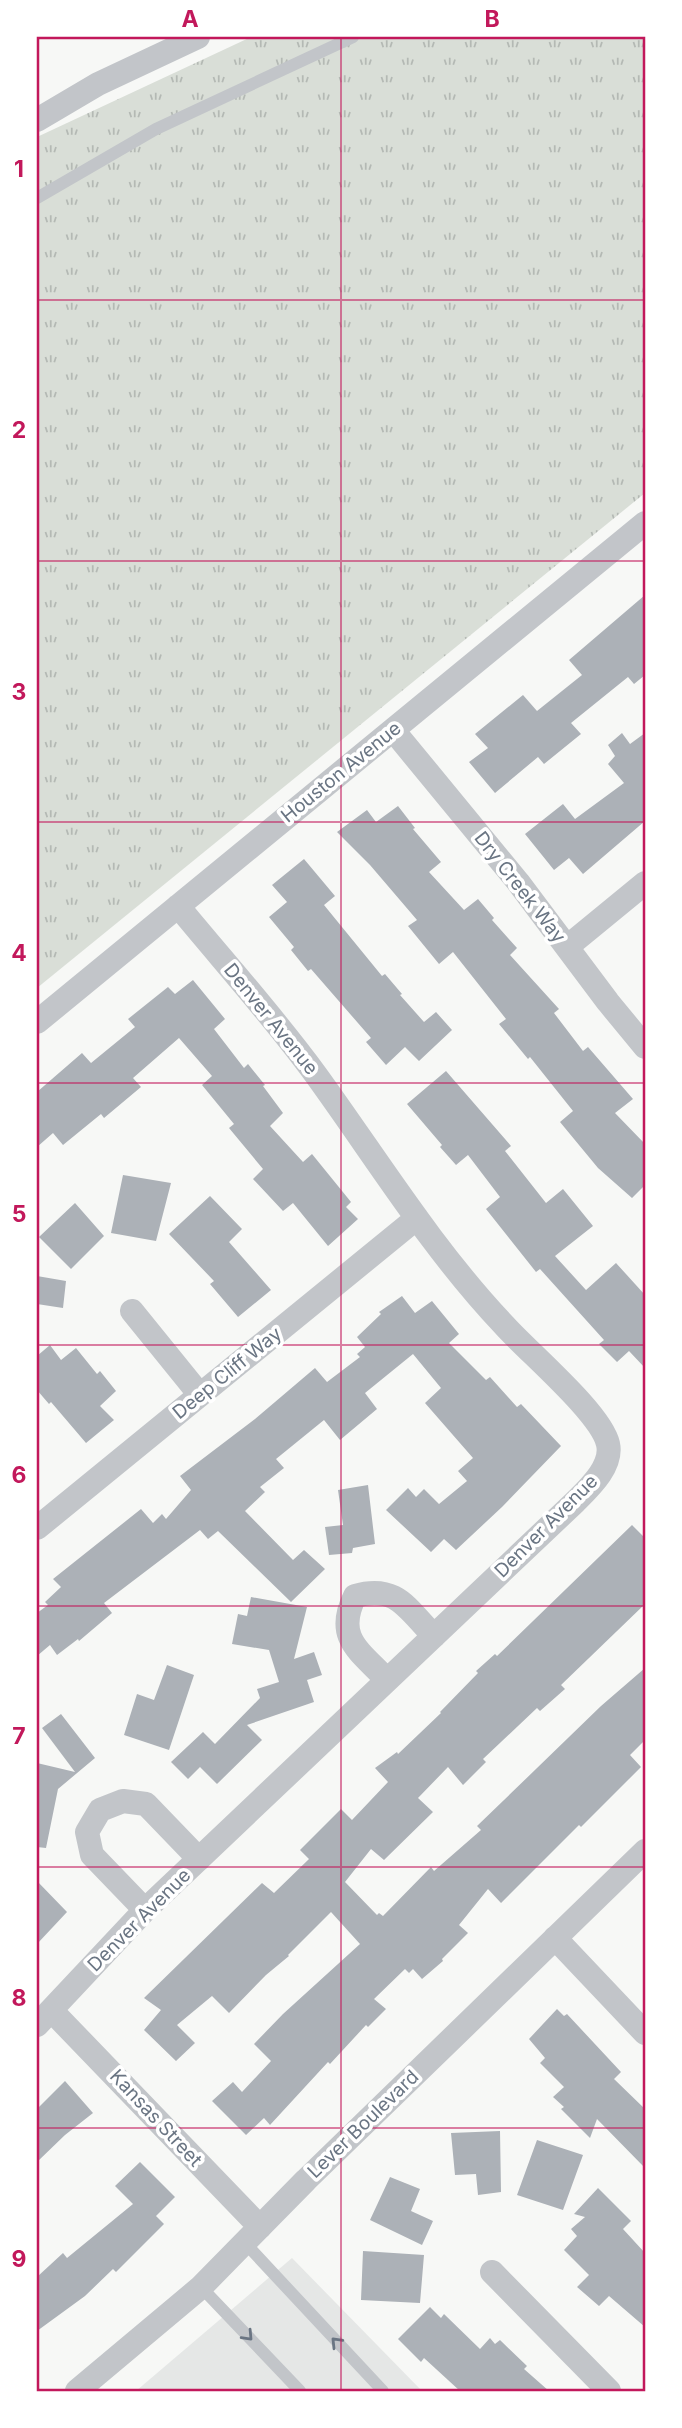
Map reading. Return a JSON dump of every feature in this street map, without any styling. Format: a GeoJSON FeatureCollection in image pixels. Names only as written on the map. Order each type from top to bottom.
{"type":"FeatureCollection","features":[{"type":"Feature","properties":{"kind":"street"},"geometry":{"type":"LineString","coordinates":[[37,120],[98,84],[198,37]]}},
{"type":"Feature","properties":{"kind":"street","name":"Houston Avenue"},"geometry":{"type":"LineString","coordinates":[[37,1022],[645,523]]}},
{"type":"Feature","properties":{"kind":"street","name":"Dry Creek Way"},"geometry":{"type":"LineString","coordinates":[[393,730],[518,882],[645,1047]]}},
{"type":"Feature","properties":{"kind":"street"},"geometry":{"type":"LineString","coordinates":[[567,947],[645,883]]}},
{"type":"Feature","properties":{"kind":"street","name":"Denver Avenue"},"geometry":{"type":"LineString","coordinates":[[44,2018],[145,1910],[588,1489],[606,1463],[608,1444],[591,1413],[503,1325],[456,1272],[314,1072],[178,906]]}},
{"type":"Feature","properties":{"kind":"street","name":"Deep Cliff Way"},"geometry":{"type":"LineString","coordinates":[[37,1528],[417,1218]]}},
{"type":"Feature","properties":{"kind":"street"},"geometry":{"type":"LineString","coordinates":[[132,1311],[200,1395]]}},
{"type":"Feature","properties":{"kind":"street"},"geometry":{"type":"LineString","coordinates":[[387,1679],[348,1638],[346,1614],[355,1596],[373,1591],[397,1597],[434,1636]]}},
{"type":"Feature","properties":{"kind":"street"},"geometry":{"type":"LineString","coordinates":[[145,1910],[92,1855],[87,1832],[100,1810],[123,1801],[146,1804],[199,1859]]}},
{"type":"Feature","properties":{"kind":"street","name":"Lever Boulevard"},"geometry":{"type":"LineString","coordinates":[[77,2391],[201,2287],[645,1851]]}},
{"type":"Feature","properties":{"kind":"street"},"geometry":{"type":"LineString","coordinates":[[555,1938],[645,2033]]}},
{"type":"Feature","properties":{"kind":"street","name":"Kansas Street"},"geometry":{"type":"LineString","coordinates":[[44,2018],[252,2235]]}},
{"type":"Feature","properties":{"kind":"street"},"geometry":{"type":"LineString","coordinates":[[492,2272],[609,2391]]}},
{"type":"Feature","properties":{"kind":"lane"},"geometry":{"type":"LineString","coordinates":[[37,198],[156,129],[353,37]]}},
{"type":"Feature","properties":{"kind":"lane"},"geometry":{"type":"LineString","coordinates":[[252,2235],[383,2391]]}},
{"type":"Feature","properties":{"kind":"lane"},"geometry":{"type":"LineString","coordinates":[[201,2287],[300,2391]]}},
{"type":"Feature","properties":{"kind":"shaded area"},"geometry":{"type":"Polygon","coordinates":[[[292,2258],[422,2391],[136,2391],[292,2258]]]}},
{"type":"Feature","properties":{"kind":"green space"},"geometry":{"type":"Polygon","coordinates":[[[251,37],[645,37],[645,493],[37,988],[37,137],[251,37]]]}},
{"type":"Feature","properties":{"kind":"building"},"geometry":{"type":"Polygon","coordinates":[[[645,595],[645,675],[634,684],[628,677],[571,723],[581,734],[544,764],[538,757],[495,793],[469,762],[488,748],[475,734],[523,695],[537,711],[582,675],[569,660],[645,595]]]}},
{"type":"Feature","properties":{"kind":"building"},"geometry":{"type":"Polygon","coordinates":[[[622,733],[630,744],[645,733],[645,821],[583,874],[569,858],[554,870],[525,834],[563,804],[575,819],[624,783],[608,764],[615,756],[608,745],[622,733]]]}},
{"type":"Feature","properties":{"kind":"building"},"geometry":{"type":"Polygon","coordinates":[[[398,806],[415,828],[413,829],[441,862],[429,872],[464,910],[478,899],[494,918],[492,920],[517,948],[510,955],[559,1009],[554,1013],[583,1051],[588,1047],[633,1099],[615,1113],[645,1144],[645,1185],[632,1198],[598,1168],[560,1122],[573,1111],[530,1057],[528,1059],[499,1024],[506,1019],[453,952],[439,964],[408,926],[417,920],[370,865],[337,832],[367,810],[376,822],[398,806]]]}},
{"type":"Feature","properties":{"kind":"building"},"geometry":{"type":"Polygon","coordinates":[[[304,859],[335,896],[324,905],[382,976],[385,974],[424,1022],[436,1012],[452,1030],[419,1061],[405,1047],[386,1065],[366,1042],[371,1038],[311,969],[308,971],[291,950],[294,947],[269,917],[287,902],[272,885],[304,859]]]}},
{"type":"Feature","properties":{"kind":"building"},"geometry":{"type":"Polygon","coordinates":[[[193,980],[225,1019],[214,1029],[244,1068],[248,1064],[283,1113],[270,1126],[303,1162],[312,1154],[351,1202],[346,1207],[358,1219],[328,1246],[293,1203],[283,1211],[253,1179],[263,1169],[229,1128],[234,1124],[202,1085],[212,1076],[179,1038],[133,1078],[141,1087],[104,1118],[101,1114],[63,1145],[53,1133],[37,1147],[37,1092],[82,1053],[91,1063],[135,1027],[128,1019],[168,987],[175,994],[193,980]]]}},
{"type":"Feature","properties":{"kind":"building"},"geometry":{"type":"Polygon","coordinates":[[[446,1071],[511,1146],[505,1151],[546,1203],[563,1189],[593,1226],[555,1256],[586,1290],[616,1263],[645,1295],[645,1368],[629,1351],[617,1362],[599,1344],[604,1340],[540,1269],[536,1272],[486,1209],[500,1197],[468,1155],[456,1165],[407,1104],[446,1071]]]}},
{"type":"Feature","properties":{"kind":"building"},"geometry":{"type":"Polygon","coordinates":[[[123,1175],[171,1183],[156,1241],[111,1233],[123,1175]]]}},
{"type":"Feature","properties":{"kind":"building"},"geometry":{"type":"Polygon","coordinates":[[[210,1196],[242,1229],[229,1242],[271,1290],[238,1317],[210,1284],[214,1281],[169,1234],[210,1196]]]}},
{"type":"Feature","properties":{"kind":"building"},"geometry":{"type":"Polygon","coordinates":[[[75,1203],[104,1236],[71,1269],[39,1237],[75,1203]]]}},
{"type":"Feature","properties":{"kind":"building"},"geometry":{"type":"Polygon","coordinates":[[[37,1276],[66,1281],[63,1308],[37,1304],[37,1276]]]}},
{"type":"Feature","properties":{"kind":"building"},"geometry":{"type":"Polygon","coordinates":[[[402,1296],[415,1313],[432,1301],[459,1334],[449,1343],[486,1380],[490,1377],[517,1407],[521,1404],[561,1446],[502,1507],[456,1550],[444,1539],[431,1552],[386,1510],[408,1488],[416,1497],[424,1489],[439,1504],[467,1481],[458,1471],[473,1458],[425,1403],[441,1388],[413,1354],[365,1393],[377,1409],[340,1440],[324,1420],[276,1459],[284,1468],[260,1487],[265,1492],[245,1511],[293,1560],[304,1550],[325,1569],[291,1602],[218,1531],[208,1539],[200,1530],[104,1603],[112,1613],[79,1641],[78,1639],[57,1655],[50,1645],[37,1656],[37,1613],[48,1605],[45,1602],[61,1587],[53,1579],[141,1509],[153,1523],[162,1514],[166,1519],[191,1490],[180,1476],[255,1419],[315,1368],[327,1382],[360,1357],[357,1354],[365,1347],[357,1337],[381,1314],[379,1312],[402,1296]]]}},
{"type":"Feature","properties":{"kind":"building"},"geometry":{"type":"Polygon","coordinates":[[[50,1345],[61,1360],[76,1348],[97,1374],[100,1371],[116,1391],[100,1406],[114,1420],[86,1443],[51,1402],[49,1404],[37,1390],[37,1356],[50,1345]]]}},
{"type":"Feature","properties":{"kind":"building"},"geometry":{"type":"Polygon","coordinates":[[[368,1485],[375,1544],[353,1548],[352,1553],[329,1555],[325,1527],[343,1525],[338,1490],[368,1485]]]}},
{"type":"Feature","properties":{"kind":"building"},"geometry":{"type":"Polygon","coordinates":[[[632,1525],[645,1538],[645,1604],[561,1685],[565,1689],[540,1711],[537,1708],[483,1759],[486,1762],[463,1785],[448,1767],[418,1798],[433,1812],[384,1860],[371,1849],[345,1882],[377,1915],[379,1913],[383,1916],[431,1867],[434,1871],[481,1830],[477,1826],[601,1706],[645,1668],[645,1740],[630,1755],[641,1767],[501,1903],[488,1889],[459,1925],[468,1933],[443,1961],[422,1979],[413,1969],[409,1973],[405,1969],[374,1999],[386,2009],[368,2027],[366,2025],[330,2064],[328,2062],[270,2125],[264,2118],[246,2135],[212,2101],[233,2082],[242,2092],[271,2061],[254,2044],[360,1944],[331,1912],[229,2013],[212,1996],[177,2025],[195,2043],[176,2061],[144,2030],[161,2010],[144,1998],[262,1883],[274,1893],[309,1859],[300,1850],[341,1809],[352,1820],[388,1782],[375,1768],[397,1752],[398,1754],[441,1713],[478,1673],[476,1671],[495,1654],[497,1656],[632,1525]]]}},
{"type":"Feature","properties":{"kind":"building"},"geometry":{"type":"Polygon","coordinates":[[[251,1597],[307,1607],[294,1659],[314,1652],[322,1675],[307,1680],[314,1702],[247,1725],[262,1740],[217,1784],[200,1767],[188,1779],[171,1762],[203,1732],[215,1744],[260,1698],[257,1689],[279,1682],[269,1650],[232,1644],[238,1614],[247,1616],[251,1597]]]}},
{"type":"Feature","properties":{"kind":"building"},"geometry":{"type":"Polygon","coordinates":[[[167,1665],[194,1675],[169,1750],[124,1735],[137,1694],[154,1700],[167,1665]]]}},
{"type":"Feature","properties":{"kind":"building"},"geometry":{"type":"Polygon","coordinates":[[[61,1714],[95,1758],[58,1789],[46,1848],[37,1847],[37,1763],[75,1772],[42,1728],[61,1714]]]}},
{"type":"Feature","properties":{"kind":"building"},"geometry":{"type":"Polygon","coordinates":[[[37,1881],[67,1912],[37,1944],[37,1881]]]}},
{"type":"Feature","properties":{"kind":"building"},"geometry":{"type":"Polygon","coordinates":[[[557,2009],[564,2016],[567,2014],[621,2072],[614,2079],[645,2109],[645,2168],[597,2119],[590,2138],[561,2109],[564,2107],[553,2097],[564,2087],[540,2063],[545,2058],[529,2039],[557,2009]]]}},
{"type":"Feature","properties":{"kind":"building"},"geometry":{"type":"Polygon","coordinates":[[[65,2081],[93,2113],[37,2162],[37,2109],[65,2081]]]}},
{"type":"Feature","properties":{"kind":"building"},"geometry":{"type":"Polygon","coordinates":[[[500,2131],[501,2192],[478,2195],[476,2174],[455,2175],[451,2133],[500,2131]]]}},
{"type":"Feature","properties":{"kind":"building"},"geometry":{"type":"Polygon","coordinates":[[[537,2140],[583,2155],[563,2210],[517,2195],[537,2140]]]}},
{"type":"Feature","properties":{"kind":"building"},"geometry":{"type":"Polygon","coordinates":[[[140,2162],[175,2197],[156,2216],[164,2224],[116,2272],[113,2269],[85,2296],[37,2331],[37,2277],[63,2253],[67,2258],[133,2204],[115,2186],[140,2162]]]}},
{"type":"Feature","properties":{"kind":"building"},"geometry":{"type":"Polygon","coordinates":[[[390,2177],[420,2189],[411,2211],[433,2221],[422,2245],[370,2220],[390,2177]]]}},
{"type":"Feature","properties":{"kind":"building"},"geometry":{"type":"Polygon","coordinates":[[[598,2188],[631,2221],[623,2229],[645,2253],[645,2327],[609,2296],[599,2306],[577,2287],[589,2275],[564,2250],[577,2236],[571,2229],[585,2217],[574,2214],[598,2188]]]}},
{"type":"Feature","properties":{"kind":"building"},"geometry":{"type":"Polygon","coordinates":[[[363,2251],[424,2255],[420,2303],[361,2300],[363,2251]]]}},
{"type":"Feature","properties":{"kind":"building"},"geometry":{"type":"Polygon","coordinates":[[[430,2307],[441,2318],[444,2314],[480,2349],[490,2338],[495,2344],[500,2340],[527,2366],[524,2369],[549,2391],[460,2391],[424,2358],[421,2362],[398,2339],[430,2307]]]}}]}
